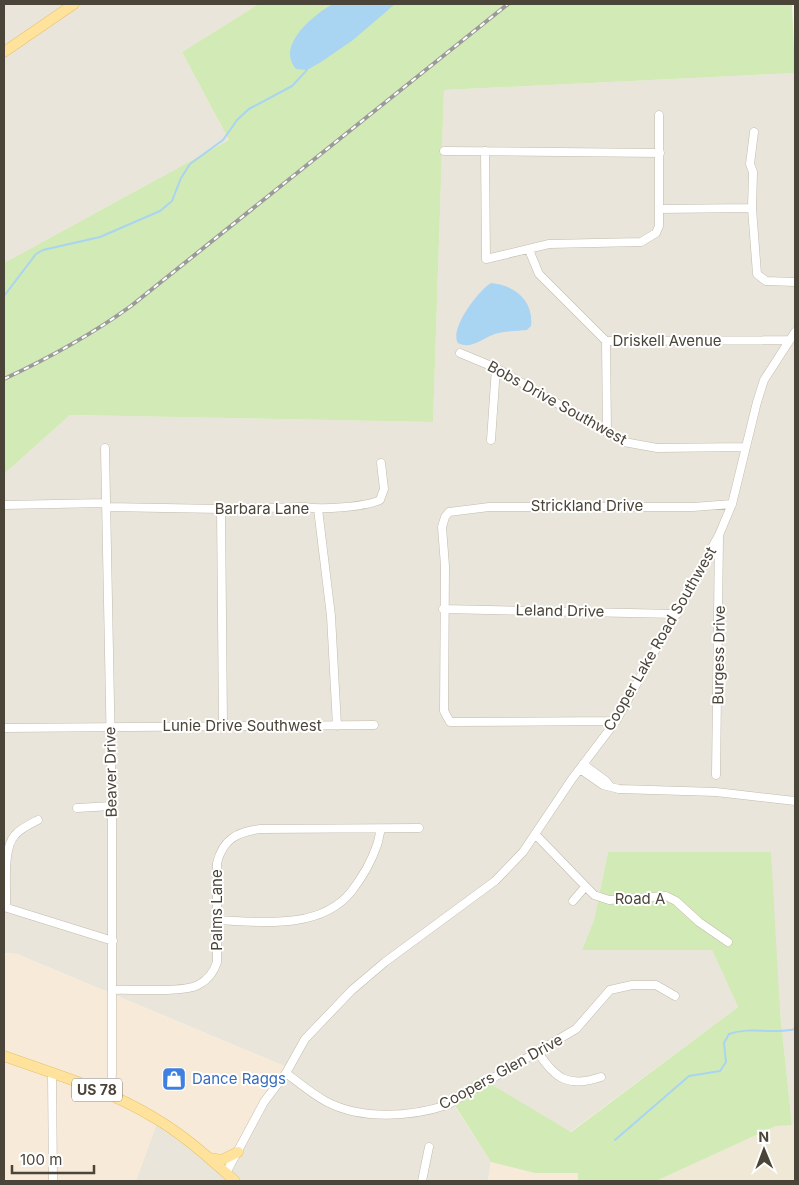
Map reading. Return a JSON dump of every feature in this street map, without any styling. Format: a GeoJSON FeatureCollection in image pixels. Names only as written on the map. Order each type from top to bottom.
{"type":"FeatureCollection","features":[{"type":"Feature","properties":{"kind":"main road"},"geometry":{"type":"LineString","coordinates":[[4,52],[74,4]]}},
{"type":"Feature","properties":{"kind":"main road","name":"US 78"},"geometry":{"type":"LineString","coordinates":[[4,1056],[110,1095],[155,1117],[179,1134],[235,1181]]}},
{"type":"Feature","properties":{"kind":"main road"},"geometry":{"type":"LineString","coordinates":[[208,1158],[222,1160],[238,1152]]}},
{"type":"Feature","properties":{"kind":"street"},"geometry":{"type":"LineString","coordinates":[[485,151],[486,259],[550,244],[641,242],[656,233],[660,209],[659,115]]}},
{"type":"Feature","properties":{"kind":"street"},"geometry":{"type":"LineString","coordinates":[[754,132],[750,164],[753,172],[752,208],[756,270],[759,278],[766,281],[795,282]]}},
{"type":"Feature","properties":{"kind":"street"},"geometry":{"type":"LineString","coordinates":[[444,151],[660,154]]}},
{"type":"Feature","properties":{"kind":"street"},"geometry":{"type":"LineString","coordinates":[[660,209],[752,208]]}},
{"type":"Feature","properties":{"kind":"street","name":"Driskell Avenue"},"geometry":{"type":"LineString","coordinates":[[529,250],[538,274],[606,341],[789,340]]}},
{"type":"Feature","properties":{"kind":"street","name":"Cooper Lake Road Southwest"},"geometry":{"type":"LineString","coordinates":[[226,1173],[264,1102],[286,1073],[305,1039],[352,990],[414,938],[495,881],[523,852],[590,755],[616,721],[677,614],[719,535],[732,504],[764,380],[795,332]]}},
{"type":"Feature","properties":{"kind":"street"},"geometry":{"type":"LineString","coordinates":[[606,341],[607,432]]}},
{"type":"Feature","properties":{"kind":"street","name":"Bobs Drive Southwest"},"geometry":{"type":"LineString","coordinates":[[460,353],[496,368],[624,442],[657,448],[746,447]]}},
{"type":"Feature","properties":{"kind":"street"},"geometry":{"type":"LineString","coordinates":[[491,440],[496,368]]}},
{"type":"Feature","properties":{"kind":"street","name":"Beaver Drive"},"geometry":{"type":"LineString","coordinates":[[105,448],[112,806],[113,941],[112,1074],[110,1095]]}},
{"type":"Feature","properties":{"kind":"street","name":"Barbara Lane"},"geometry":{"type":"LineString","coordinates":[[4,505],[106,505],[221,509],[305,507],[318,509],[366,504],[380,500],[384,489],[381,463]]}},
{"type":"Feature","properties":{"kind":"street","name":"Strickland Drive"},"geometry":{"type":"LineString","coordinates":[[443,609],[442,527],[445,517],[449,512],[489,507],[693,507],[732,504]]}},
{"type":"Feature","properties":{"kind":"street"},"geometry":{"type":"LineString","coordinates":[[221,509],[223,726]]}},
{"type":"Feature","properties":{"kind":"street"},"geometry":{"type":"LineString","coordinates":[[318,509],[331,616],[337,726]]}},
{"type":"Feature","properties":{"kind":"street","name":"Burgess Drive"},"geometry":{"type":"LineString","coordinates":[[716,775],[719,535]]}},
{"type":"Feature","properties":{"kind":"street"},"geometry":{"type":"LineString","coordinates":[[443,609],[444,710],[450,722],[616,721]]}},
{"type":"Feature","properties":{"kind":"street","name":"Leland Drive"},"geometry":{"type":"LineString","coordinates":[[443,609],[677,614]]}},
{"type":"Feature","properties":{"kind":"street","name":"Lunie Drive Southwest"},"geometry":{"type":"LineString","coordinates":[[4,728],[374,725]]}},
{"type":"Feature","properties":{"kind":"street"},"geometry":{"type":"LineString","coordinates":[[590,755],[591,763],[599,776],[609,786]]}},
{"type":"Feature","properties":{"kind":"street"},"geometry":{"type":"LineString","coordinates":[[582,767],[599,776]]}},
{"type":"Feature","properties":{"kind":"street"},"geometry":{"type":"LineString","coordinates":[[582,767],[602,785],[636,791],[716,792],[795,801]]}},
{"type":"Feature","properties":{"kind":"street"},"geometry":{"type":"LineString","coordinates":[[78,808],[112,806]]}},
{"type":"Feature","properties":{"kind":"street"},"geometry":{"type":"LineString","coordinates":[[38,820],[19,831],[10,842],[7,859],[5,907],[113,941]]}},
{"type":"Feature","properties":{"kind":"street","name":"Palms Lane"},"geometry":{"type":"LineString","coordinates":[[112,990],[171,989],[197,986],[214,971],[217,962],[217,863],[222,848],[229,838],[237,834],[260,829],[381,830],[419,828]]}},
{"type":"Feature","properties":{"kind":"street"},"geometry":{"type":"LineString","coordinates":[[217,920],[251,922],[299,920],[327,912],[352,891],[377,845],[381,830]]}},
{"type":"Feature","properties":{"kind":"street","name":"Road A"},"geometry":{"type":"LineString","coordinates":[[535,834],[594,896],[609,900],[666,896],[676,901],[699,922],[728,942]]}},
{"type":"Feature","properties":{"kind":"street"},"geometry":{"type":"LineString","coordinates":[[573,901],[586,887]]}},
{"type":"Feature","properties":{"kind":"street","name":"Coopers Glen Drive"},"geometry":{"type":"LineString","coordinates":[[286,1073],[327,1102],[353,1112],[383,1114],[429,1111],[447,1105],[576,1029],[601,998],[616,988],[632,985],[656,985],[675,996]]}},
{"type":"Feature","properties":{"kind":"street"},"geometry":{"type":"LineString","coordinates":[[538,1052],[551,1070],[563,1080],[573,1081],[601,1077]]}},
{"type":"Feature","properties":{"kind":"street"},"geometry":{"type":"LineString","coordinates":[[52,1074],[53,1181]]}},
{"type":"Feature","properties":{"kind":"street"},"geometry":{"type":"LineString","coordinates":[[422,1181],[428,1147]]}},
{"type":"Feature","properties":{"kind":"shaded area"},"geometry":{"type":"Polygon","coordinates":[[[4,4],[259,4],[182,52],[229,140],[4,263],[4,4]]]}},
{"type":"Feature","properties":{"kind":"shaded area"},"geometry":{"type":"Polygon","coordinates":[[[795,73],[795,1124],[792,1124],[780,1011],[608,852],[594,920],[582,950],[712,950],[738,1007],[570,1132],[479,1077],[450,1099],[491,1162],[488,1181],[136,1181],[158,1120],[289,1068],[17,954],[4,953],[4,474],[70,415],[433,422],[444,90],[795,73]]]}},
{"type":"Feature","properties":{"kind":"shaded area"},"geometry":{"type":"Polygon","coordinates":[[[4,953],[16,954],[289,1068],[224,1171],[158,1120],[136,1181],[4,1181],[4,953]]]}},
{"type":"Feature","properties":{"kind":"shaded area"},"geometry":{"type":"Polygon","coordinates":[[[795,1124],[795,1181],[656,1181],[776,1126],[795,1124]]]}},
{"type":"Feature","properties":{"kind":"shaded area"},"geometry":{"type":"Polygon","coordinates":[[[491,1162],[535,1173],[578,1173],[578,1181],[488,1181],[491,1162]]]}},
{"type":"Feature","properties":{"kind":"green space"},"geometry":{"type":"Polygon","coordinates":[[[259,4],[792,4],[795,73],[444,90],[433,422],[70,415],[4,474],[4,263],[229,140],[182,52],[259,4]]]}},
{"type":"Feature","properties":{"kind":"green space"},"geometry":{"type":"Polygon","coordinates":[[[608,852],[771,852],[780,1011],[792,1125],[776,1126],[656,1181],[578,1181],[578,1173],[535,1173],[491,1162],[450,1098],[479,1077],[571,1132],[738,1007],[712,950],[582,950],[594,920],[608,852]]]}},
{"type":"Feature","properties":{"kind":"water"},"geometry":{"type":"Polygon","coordinates":[[[333,4],[395,4],[353,40],[321,62],[307,70],[296,69],[291,60],[290,50],[294,41],[308,23],[333,4]]]}},
{"type":"Feature","properties":{"kind":"water"},"geometry":{"type":"Polygon","coordinates":[[[491,283],[508,287],[521,296],[529,309],[531,326],[527,330],[495,334],[468,345],[458,343],[456,337],[461,320],[472,302],[491,283]]]}},
{"type":"Feature","properties":{"kind":"waterway"},"geometry":{"type":"LineString","coordinates":[[4,296],[36,254],[43,250],[100,237],[160,211],[172,201],[181,178],[190,164],[223,140],[237,120],[249,109],[292,86],[307,70]]}},
{"type":"Feature","properties":{"kind":"waterway"},"geometry":{"type":"LineString","coordinates":[[615,1140],[689,1076],[720,1071],[726,1062],[724,1043],[729,1034],[745,1031],[786,1031],[795,1029]]}},
{"type":"Feature","properties":{"kind":"railway"},"geometry":{"type":"LineString","coordinates":[[4,379],[69,346],[131,306],[508,4]]}},
{"type":"Feature","properties":{"kind":"place","name":"Dance Raggs"},"geometry":{"type":"Point","coordinates":[174,1079]}}]}
